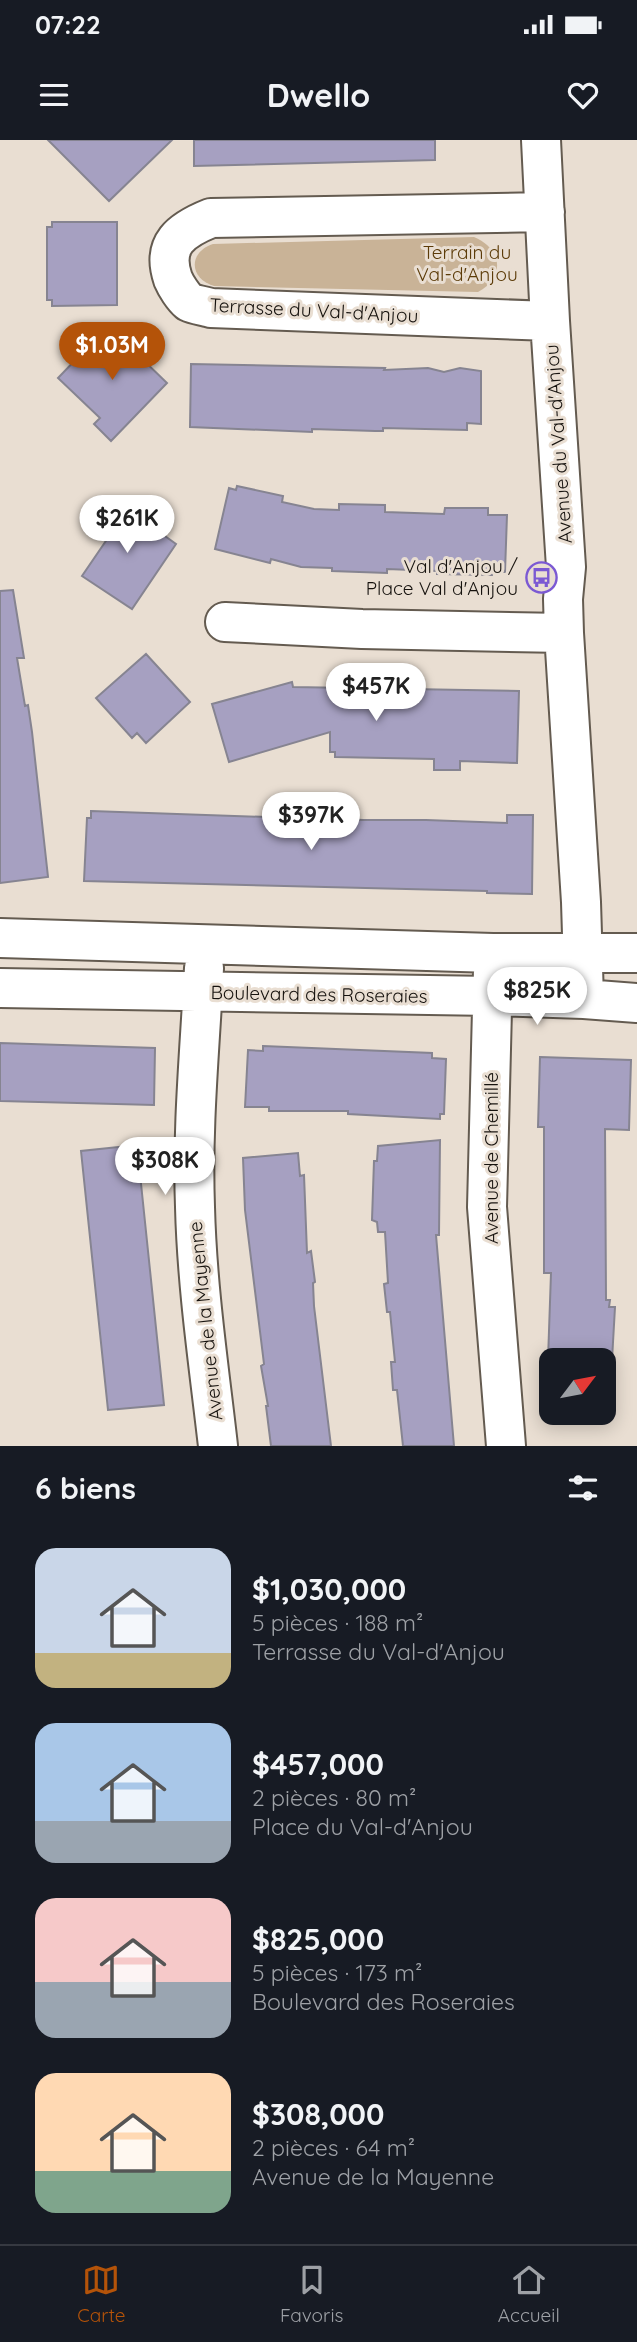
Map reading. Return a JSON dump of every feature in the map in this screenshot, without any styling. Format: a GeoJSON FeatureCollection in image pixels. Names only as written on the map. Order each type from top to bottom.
{"type":"FeatureCollection","features":[{"type":"Feature","properties":{"kind":"street","name":"Avenue du Val-d'Anjou"},"geometry":{"type":"LineString","coordinates":[[541,140],[566,567],[564,633],[584,999]]}},
{"type":"Feature","properties":{"kind":"street","name":"Terrasse du Val-d'Anjou"},"geometry":{"type":"LineString","coordinates":[[545,212],[211,218],[189,227],[173,243],[168,265],[176,286],[190,302],[211,307],[550,320]]}},
{"type":"Feature","properties":{"kind":"street"},"geometry":{"type":"LineString","coordinates":[[225,622],[362,629],[564,633]]}},
{"type":"Feature","properties":{"kind":"street"},"geometry":{"type":"LineString","coordinates":[[0,938],[493,953],[637,953]]}},
{"type":"Feature","properties":{"kind":"street","name":"Avenue de la Mayenne"},"geometry":{"type":"LineString","coordinates":[[205,944],[194,1150],[195,1208],[199,1276],[218,1446]]}},
{"type":"Feature","properties":{"kind":"street","name":"Avenue de Chemillé"},"geometry":{"type":"LineString","coordinates":[[493,953],[487,1208],[506,1446]]}},
{"type":"Feature","properties":{"kind":"street","name":"Boulevard des Roseraies"},"geometry":{"type":"LineString","coordinates":[[0,988],[492,996],[637,1003]]}},
{"type":"Feature","properties":{"kind":"green space","name":"Terrain du Val-d'Anjou"},"geometry":{"type":"Polygon","coordinates":[[[474,237],[490,249],[497,263],[493,279],[478,292],[214,286],[200,278],[195,265],[199,253],[213,244],[474,237]]]}},
{"type":"Feature","properties":{"kind":"building"},"geometry":{"type":"Polygon","coordinates":[[[48,140],[172,140],[109,201],[48,140]]]}},
{"type":"Feature","properties":{"kind":"building"},"geometry":{"type":"Polygon","coordinates":[[[194,140],[435,140],[435,160],[194,166],[194,140]]]}},
{"type":"Feature","properties":{"kind":"building"},"geometry":{"type":"Polygon","coordinates":[[[52,222],[117,222],[117,305],[52,306],[52,300],[47,300],[47,227],[52,227],[52,222]]]}},
{"type":"Feature","properties":{"kind":"building"},"geometry":{"type":"Polygon","coordinates":[[[108,326],[167,383],[111,441],[94,424],[100,418],[58,378],[108,326]]]}},
{"type":"Feature","properties":{"kind":"building"},"geometry":{"type":"Polygon","coordinates":[[[191,364],[385,368],[384,370],[428,368],[444,372],[460,368],[481,371],[481,424],[467,423],[467,430],[383,428],[383,431],[312,429],[312,432],[190,427],[191,364]]]}},
{"type":"Feature","properties":{"kind":"building"},"geometry":{"type":"Polygon","coordinates":[[[237,486],[283,496],[282,502],[314,509],[339,510],[339,504],[385,505],[385,512],[444,514],[445,508],[488,508],[488,515],[507,515],[505,572],[493,572],[492,575],[437,574],[437,571],[387,569],[387,573],[332,571],[332,568],[301,567],[271,559],[270,563],[215,549],[229,488],[236,490],[237,486]]]}},
{"type":"Feature","properties":{"kind":"building"},"geometry":{"type":"Polygon","coordinates":[[[112,498],[176,544],[132,609],[82,576],[112,532],[96,522],[112,498]]]}},
{"type":"Feature","properties":{"kind":"building"},"geometry":{"type":"Polygon","coordinates":[[[13,590],[24,658],[17,658],[32,732],[48,877],[0,883],[0,591],[13,590]]]}},
{"type":"Feature","properties":{"kind":"building"},"geometry":{"type":"Polygon","coordinates":[[[146,654],[190,702],[146,743],[137,733],[132,738],[96,698],[146,654]]]}},
{"type":"Feature","properties":{"kind":"building"},"geometry":{"type":"Polygon","coordinates":[[[292,682],[293,687],[519,691],[517,763],[460,761],[460,770],[434,770],[434,759],[335,757],[335,752],[330,752],[330,732],[229,762],[212,704],[292,682]]]}},
{"type":"Feature","properties":{"kind":"building"},"geometry":{"type":"Polygon","coordinates":[[[91,811],[294,818],[294,814],[363,820],[507,823],[507,815],[533,815],[532,894],[84,881],[87,818],[91,818],[91,811]]]}},
{"type":"Feature","properties":{"kind":"building"},"geometry":{"type":"Polygon","coordinates":[[[0,1043],[155,1048],[154,1105],[0,1101],[0,1043]]]}},
{"type":"Feature","properties":{"kind":"building"},"geometry":{"type":"Polygon","coordinates":[[[263,1046],[432,1053],[432,1058],[446,1059],[444,1114],[440,1114],[440,1119],[348,1114],[348,1111],[269,1111],[269,1107],[245,1107],[248,1050],[263,1051],[263,1046]]]}},
{"type":"Feature","properties":{"kind":"building"},"geometry":{"type":"Polygon","coordinates":[[[540,1057],[631,1060],[629,1130],[605,1129],[606,1300],[610,1300],[609,1307],[615,1307],[613,1348],[548,1348],[551,1273],[544,1273],[544,1127],[538,1127],[540,1057]]]}},
{"type":"Feature","properties":{"kind":"building"},"geometry":{"type":"Polygon","coordinates":[[[440,1140],[439,1235],[436,1235],[454,1446],[403,1446],[397,1390],[393,1390],[391,1362],[395,1362],[384,1284],[388,1283],[385,1232],[378,1232],[377,1222],[372,1220],[374,1161],[377,1161],[378,1146],[440,1140]]]}},
{"type":"Feature","properties":{"kind":"building"},"geometry":{"type":"Polygon","coordinates":[[[137,1145],[164,1405],[108,1410],[81,1151],[137,1145]]]}},
{"type":"Feature","properties":{"kind":"building"},"geometry":{"type":"Polygon","coordinates":[[[298,1153],[300,1176],[304,1175],[307,1253],[311,1251],[315,1282],[314,1306],[331,1446],[271,1446],[261,1366],[264,1364],[245,1210],[243,1158],[298,1153]]]}},
{"type":"Feature","properties":{"kind":"place","name":"Val d'Anjou / Place Val d'Anjou"},"geometry":{"type":"Point","coordinates":[541,577]}}]}
